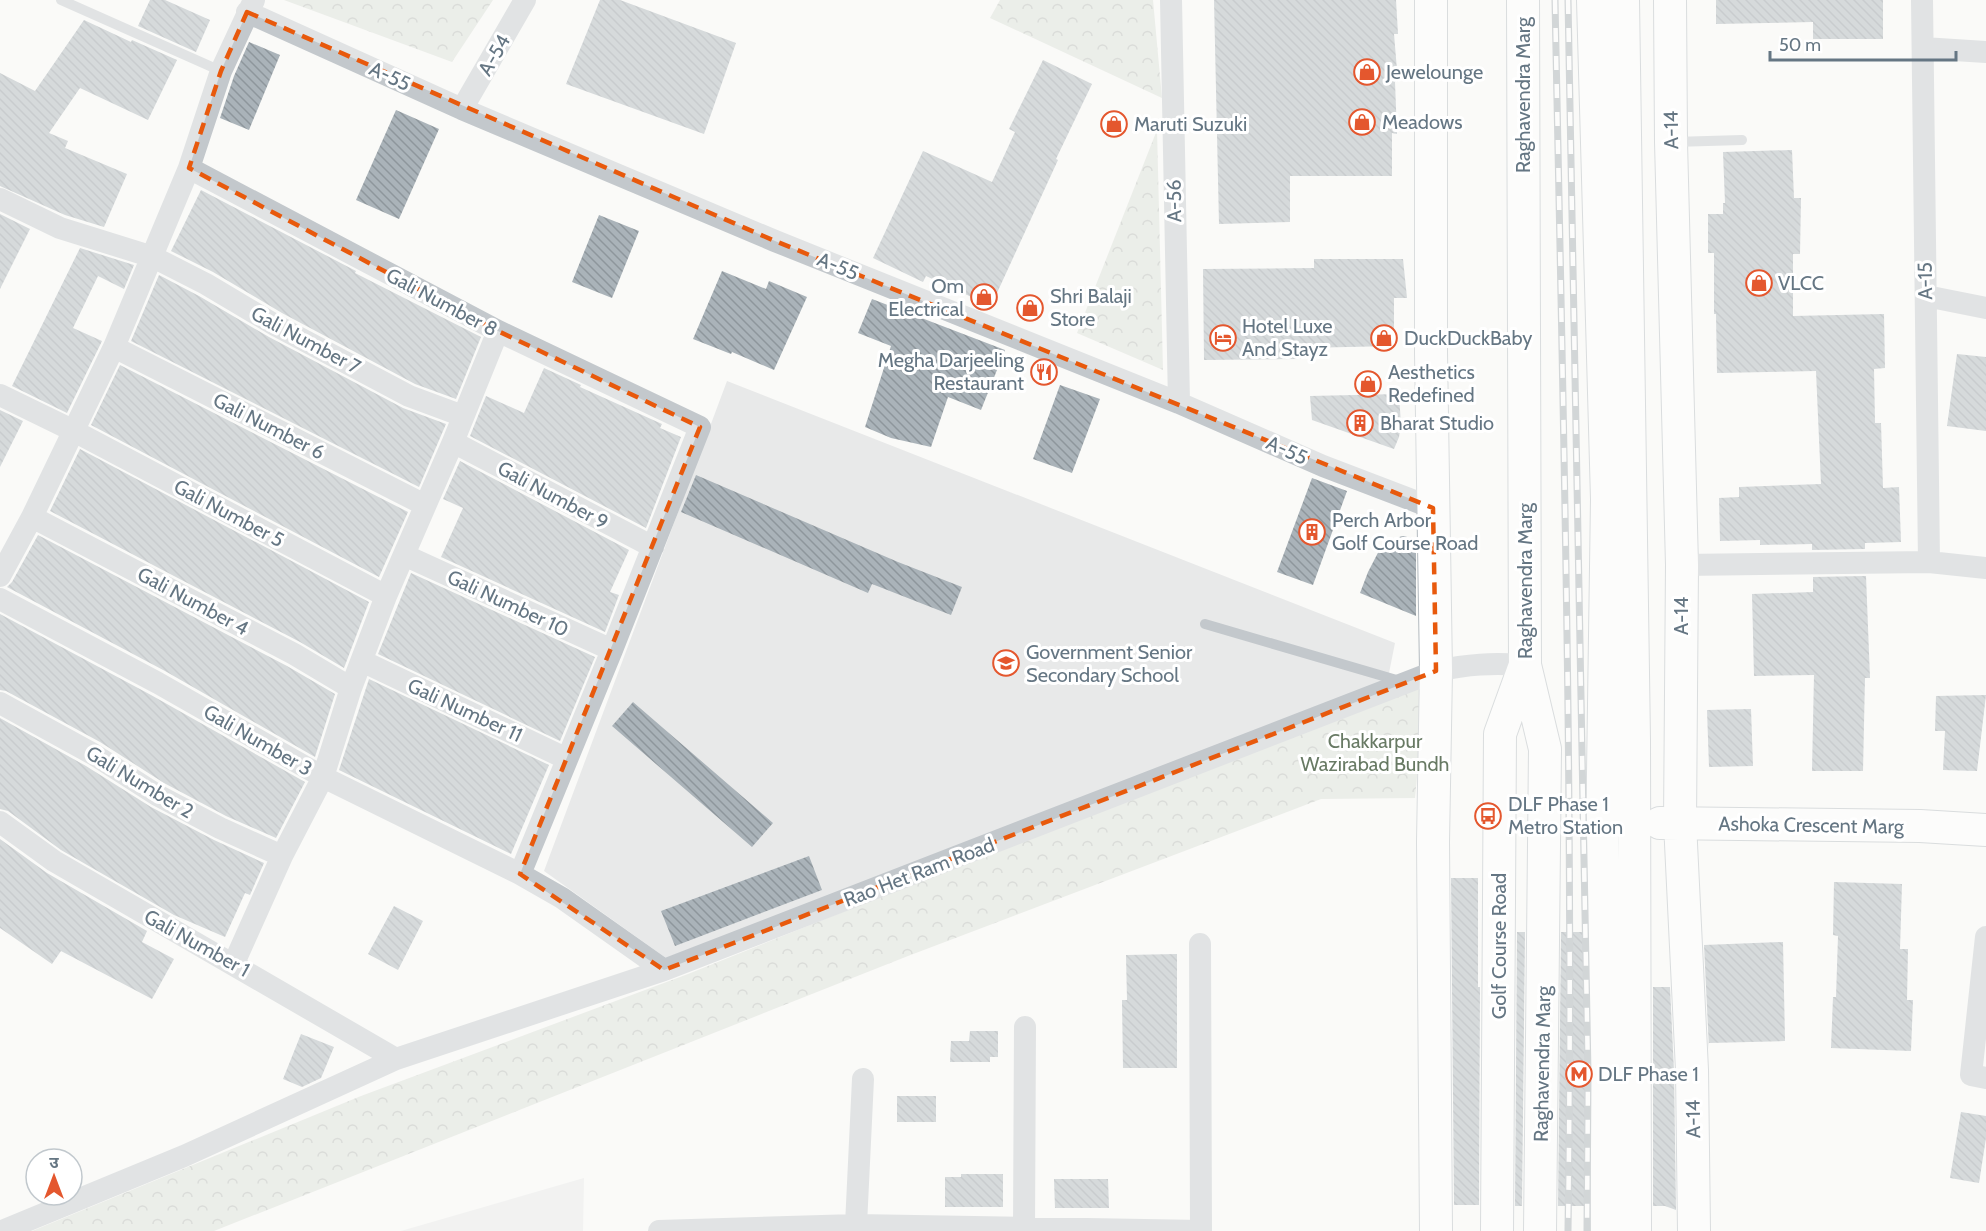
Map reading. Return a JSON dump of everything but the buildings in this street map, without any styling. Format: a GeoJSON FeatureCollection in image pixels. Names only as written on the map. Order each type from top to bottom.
{"type":"FeatureCollection","features":[{"type":"Feature","properties":{"kind":"street","name":"A-54"},"geometry":{"type":"LineString","coordinates":[[462,109],[525,0]]}},
{"type":"Feature","properties":{"kind":"street","name":"A-56"},"geometry":{"type":"LineString","coordinates":[[1171,0],[1179,403]]}},
{"type":"Feature","properties":{"kind":"street"},"geometry":{"type":"LineString","coordinates":[[1431,0],[1431,353],[1436,671],[1433,842],[1436,1231]]}},
{"type":"Feature","properties":{"kind":"street","name":"Raghavendra Marg"},"geometry":{"type":"LineString","coordinates":[[1522,0],[1525,665],[1545,749],[1540,1231]]}},
{"type":"Feature","properties":{"kind":"street"},"geometry":{"type":"LineString","coordinates":[[1593,0],[1607,499],[1602,842],[1607,1231]]}},
{"type":"Feature","properties":{"kind":"street"},"geometry":{"type":"LineString","coordinates":[[1623,0],[1635,822],[1635,1231]]}},
{"type":"Feature","properties":{"kind":"street","name":"A-14"},"geometry":{"type":"LineString","coordinates":[[1670,0],[1671,142],[1682,565],[1680,823],[1692,1070],[1694,1231]]}},
{"type":"Feature","properties":{"kind":"street","name":"A-15"},"geometry":{"type":"LineString","coordinates":[[1922,0],[1929,562]]}},
{"type":"Feature","properties":{"kind":"street"},"geometry":{"type":"LineString","coordinates":[[0,576],[32,517],[114,346],[189,168],[221,71],[250,6]]}},
{"type":"Feature","properties":{"kind":"street","name":"A-55"},"geometry":{"type":"LineString","coordinates":[[250,6],[462,109],[775,241],[1179,403],[1323,466],[1433,508]]}},
{"type":"Feature","properties":{"kind":"street"},"geometry":{"type":"LineString","coordinates":[[1598,125],[1623,32]]}},
{"type":"Feature","properties":{"kind":"street"},"geometry":{"type":"LineString","coordinates":[[1923,48],[1986,52]]}},
{"type":"Feature","properties":{"kind":"street","name":"Gali Number 8"},"geometry":{"type":"LineString","coordinates":[[189,168],[498,331],[700,427],[653,547]]}},
{"type":"Feature","properties":{"kind":"street","name":"Gali Number 7"},"geometry":{"type":"LineString","coordinates":[[0,199],[60,228],[153,257],[409,396],[462,416]]}},
{"type":"Feature","properties":{"kind":"street"},"geometry":{"type":"LineString","coordinates":[[1926,296],[1986,308]]}},
{"type":"Feature","properties":{"kind":"street"},"geometry":{"type":"LineString","coordinates":[[234,963],[282,856],[324,777],[351,688],[386,596],[498,331]]}},
{"type":"Feature","properties":{"kind":"street","name":"Gali Number 6"},"geometry":{"type":"LineString","coordinates":[[114,346],[425,505]]}},
{"type":"Feature","properties":{"kind":"street","name":"Gali Number 5"},"geometry":{"type":"LineString","coordinates":[[0,395],[72,430],[386,596]]}},
{"type":"Feature","properties":{"kind":"street","name":"Gali Number 9"},"geometry":{"type":"LineString","coordinates":[[453,442],[653,547]]}},
{"type":"Feature","properties":{"kind":"street","name":"Gali Number 4"},"geometry":{"type":"LineString","coordinates":[[32,517],[294,654],[351,688]]}},
{"type":"Feature","properties":{"kind":"street"},"geometry":{"type":"LineString","coordinates":[[520,874],[653,547]]}},
{"type":"Feature","properties":{"kind":"street","name":"Gali Number 10"},"geometry":{"type":"LineString","coordinates":[[404,555],[612,650]]}},
{"type":"Feature","properties":{"kind":"street"},"geometry":{"type":"LineString","coordinates":[[1682,565],[1929,562],[1986,568]]}},
{"type":"Feature","properties":{"kind":"street","name":"Gali Number 3"},"geometry":{"type":"LineString","coordinates":[[0,599],[158,683],[324,777],[520,874],[562,898],[664,970]]}},
{"type":"Feature","properties":{"kind":"street","name":"Gali Number 11"},"geometry":{"type":"LineString","coordinates":[[362,661],[567,759]]}},
{"type":"Feature","properties":{"kind":"street","name":"Rao Het Ram Road"},"geometry":{"type":"LineString","coordinates":[[2,1231],[184,1156],[396,1059],[664,970],[1436,671],[1486,663],[1525,665]]}},
{"type":"Feature","properties":{"kind":"street","name":"Golf Course Road"},"geometry":{"type":"LineString","coordinates":[[1497,1231],[1500,734],[1525,665]]}},
{"type":"Feature","properties":{"kind":"street"},"geometry":{"type":"LineString","coordinates":[[1604,674],[1634,740]]}},
{"type":"Feature","properties":{"kind":"street","name":"Gali Number 2"},"geometry":{"type":"LineString","coordinates":[[0,703],[93,754],[157,795],[220,828],[282,856]]}},
{"type":"Feature","properties":{"kind":"street","name":"Gali Number 1"},"geometry":{"type":"LineString","coordinates":[[0,822],[54,861],[147,916],[234,963],[396,1059]]}},
{"type":"Feature","properties":{"kind":"street","name":"Ashoka Crescent Marg"},"geometry":{"type":"LineString","coordinates":[[1635,822],[1920,826],[1986,830]]}},
{"type":"Feature","properties":{"kind":"street"},"geometry":{"type":"LineString","coordinates":[[1978,1076],[1986,937]]}},
{"type":"Feature","properties":{"kind":"street"},"geometry":{"type":"LineString","coordinates":[[659,1231],[856,1225],[1201,1231],[1200,944]]}},
{"type":"Feature","properties":{"kind":"street"},"geometry":{"type":"LineString","coordinates":[[1024,1227],[1025,1027]]}},
{"type":"Feature","properties":{"kind":"street"},"geometry":{"type":"LineString","coordinates":[[856,1225],[863,1079]]}},
{"type":"Feature","properties":{"kind":"lane"},"geometry":{"type":"LineString","coordinates":[[61,0],[221,71]]}},
{"type":"Feature","properties":{"kind":"lane"},"geometry":{"type":"LineString","coordinates":[[1671,142],[1742,140]]}},
{"type":"Feature","properties":{"kind":"lane"},"geometry":{"type":"LineString","coordinates":[[1205,624],[1406,683]]}},
{"type":"Feature","properties":{"kind":"highlighted area"},"geometry":{"type":"Polygon","coordinates":[[[247,12],[775,241],[1433,508],[1436,671],[664,970],[520,874],[700,427],[498,331],[189,168],[221,71],[247,12]]]}},
{"type":"Feature","properties":{"kind":"shaded area","name":"Government Senior Secondary School"},"geometry":{"type":"Polygon","coordinates":[[[727,381],[1395,643],[1387,683],[666,958],[544,871],[727,381]]]}},
{"type":"Feature","properties":{"kind":"shaded area"},"geometry":{"type":"Polygon","coordinates":[[[584,1178],[583,1231],[401,1231],[584,1178]]]}},
{"type":"Feature","properties":{"kind":"green space"},"geometry":{"type":"Polygon","coordinates":[[[284,0],[493,0],[452,62],[284,0]]]}},
{"type":"Feature","properties":{"kind":"green space"},"geometry":{"type":"Polygon","coordinates":[[[1000,0],[1153,0],[1162,98],[990,18],[1000,0]]]}},
{"type":"Feature","properties":{"kind":"green space"},"geometry":{"type":"Polygon","coordinates":[[[1157,130],[1163,370],[1077,333],[1157,130]]]}},
{"type":"Feature","properties":{"kind":"green space","name":"Chakkarpur Wazirabad Bundh"},"geometry":{"type":"Polygon","coordinates":[[[1426,683],[1415,798],[1321,799],[908,956],[214,1231],[32,1231],[361,1096],[688,974],[1150,789],[1426,683]]]}},
{"type":"Feature","properties":{"kind":"railway"},"geometry":{"type":"LineString","coordinates":[[1555,0],[1569,769],[1568,1231]]}},
{"type":"Feature","properties":{"kind":"railway"},"geometry":{"type":"LineString","coordinates":[[1568,0],[1588,1073],[1587,1231]]}},
{"type":"Feature","properties":{"kind":"place","name":"Jewelounge"},"geometry":{"type":"Point","coordinates":[1367,72]}},
{"type":"Feature","properties":{"kind":"place","name":"Meadows"},"geometry":{"type":"Point","coordinates":[1362,122]}},
{"type":"Feature","properties":{"kind":"place","name":"Maruti Suzuki"},"geometry":{"type":"Point","coordinates":[1114,124]}},
{"type":"Feature","properties":{"kind":"place","name":"VLCC"},"geometry":{"type":"Point","coordinates":[1759,283]}},
{"type":"Feature","properties":{"kind":"place","name":"Om Electrical"},"geometry":{"type":"Point","coordinates":[984,297]}},
{"type":"Feature","properties":{"kind":"place","name":"Shri Balaji Store"},"geometry":{"type":"Point","coordinates":[1030,308]}},
{"type":"Feature","properties":{"kind":"place","name":"Hotel Luxe And Stayz"},"geometry":{"type":"Point","coordinates":[1223,338]}},
{"type":"Feature","properties":{"kind":"place","name":"DuckDuckBaby"},"geometry":{"type":"Point","coordinates":[1384,338]}},
{"type":"Feature","properties":{"kind":"place","name":"Megha Darjeeling Restaurant"},"geometry":{"type":"Point","coordinates":[1044,372]}},
{"type":"Feature","properties":{"kind":"place","name":"Aesthetics Redefined"},"geometry":{"type":"Point","coordinates":[1368,384]}},
{"type":"Feature","properties":{"kind":"place","name":"Bharat Studio"},"geometry":{"type":"Point","coordinates":[1360,423]}},
{"type":"Feature","properties":{"kind":"place","name":"Perch Arbor Golf Course Road"},"geometry":{"type":"Point","coordinates":[1312,532]}},
{"type":"Feature","properties":{"kind":"place","name":"Government Senior Secondary School"},"geometry":{"type":"Point","coordinates":[1006,663]}},
{"type":"Feature","properties":{"kind":"place","name":"DLF Phase 1 Metro Station"},"geometry":{"type":"Point","coordinates":[1488,816]}},
{"type":"Feature","properties":{"kind":"place","name":"DLF Phase 1"},"geometry":{"type":"Point","coordinates":[1579,1074]}}]}
